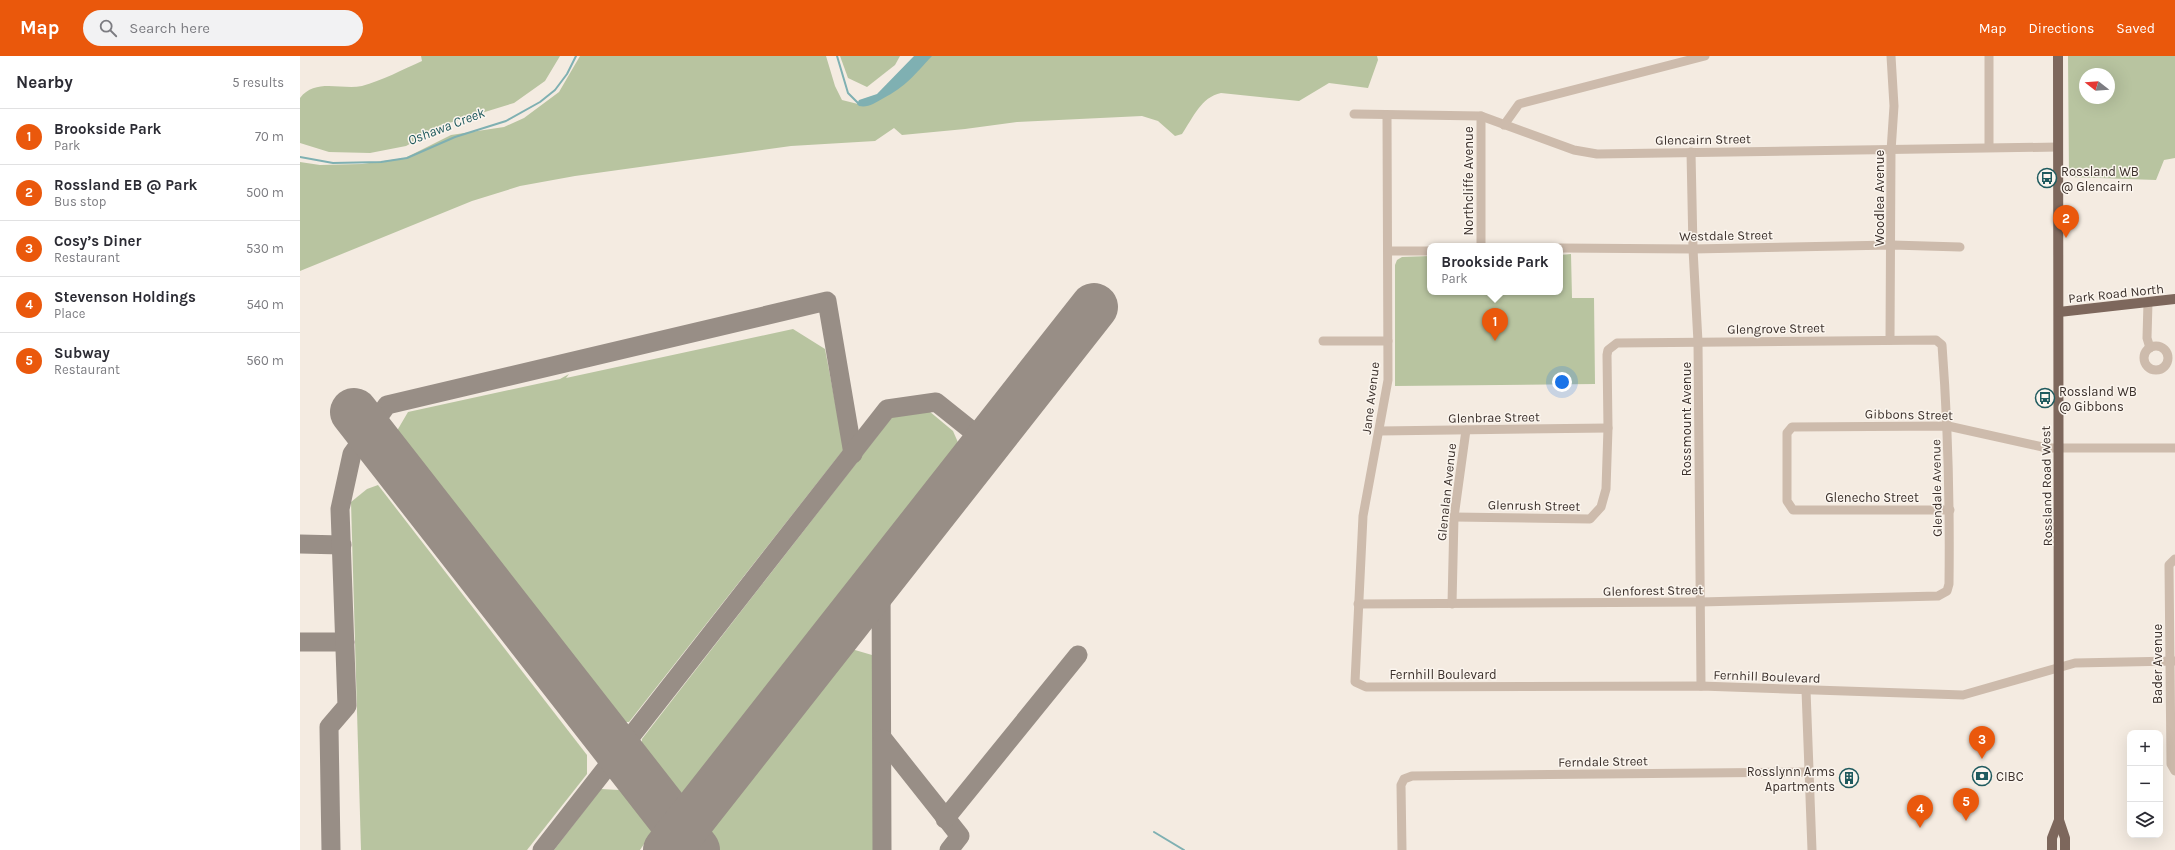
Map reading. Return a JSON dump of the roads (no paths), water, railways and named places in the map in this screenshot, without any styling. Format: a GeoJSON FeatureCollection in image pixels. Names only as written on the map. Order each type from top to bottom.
{"type":"FeatureCollection","features":[{"type":"Feature","properties":{"kind":"main road","name":"Rossland Road West"},"geometry":{"type":"LineString","coordinates":[[2058,56],[2059,820],[2065,838],[2065,850]]}},
{"type":"Feature","properties":{"kind":"main road","name":"Park Road North"},"geometry":{"type":"LineString","coordinates":[[2059,312],[2175,299]]}},
{"type":"Feature","properties":{"kind":"main road","name":"Rossland Road West"},"geometry":{"type":"LineString","coordinates":[[2052,850],[2052,838],[2059,820]]}},
{"type":"Feature","properties":{"kind":"street"},"geometry":{"type":"LineString","coordinates":[[1504,125],[1519,104],[1705,56]]}},
{"type":"Feature","properties":{"kind":"street","name":"Woodlea Avenue"},"geometry":{"type":"LineString","coordinates":[[1890,340],[1892,244],[1891,150],[1894,106],[1891,56]]}},
{"type":"Feature","properties":{"kind":"street"},"geometry":{"type":"LineString","coordinates":[[1989,56],[1989,147]]}},
{"type":"Feature","properties":{"kind":"street","name":"Glencairn Street"},"geometry":{"type":"LineString","coordinates":[[1354,114],[1481,116],[1574,150],[1597,154],[2058,147]]}},
{"type":"Feature","properties":{"kind":"street","name":"Jane Avenue"},"geometry":{"type":"LineString","coordinates":[[1355,682],[1362,516],[1380,431],[1388,380],[1387,115]]}},
{"type":"Feature","properties":{"kind":"street","name":"Northcliffe Avenue"},"geometry":{"type":"LineString","coordinates":[[1481,116],[1481,243]]}},
{"type":"Feature","properties":{"kind":"street","name":"Rossmount Avenue"},"geometry":{"type":"LineString","coordinates":[[1691,152],[1693,249],[1698,342],[1701,686]]}},
{"type":"Feature","properties":{"kind":"street","name":"Westdale Street"},"geometry":{"type":"LineString","coordinates":[[1563,248],[1693,249],[1892,244],[1960,247]]}},
{"type":"Feature","properties":{"kind":"street"},"geometry":{"type":"LineString","coordinates":[[1388,251],[1427,251]]}},
{"type":"Feature","properties":{"kind":"street"},"geometry":{"type":"LineString","coordinates":[[2148,302],[2147,338],[2150,348]]}},
{"type":"Feature","properties":{"kind":"street","name":"Glengrove Street"},"geometry":{"type":"LineString","coordinates":[[1617,343],[1936,340]]}},
{"type":"Feature","properties":{"kind":"street","name":"Glendale Avenue"},"geometry":{"type":"LineString","coordinates":[[1936,340],[1942,345],[1948,426],[1950,510],[1949,584],[1947,591]]}},
{"type":"Feature","properties":{"kind":"street"},"geometry":{"type":"LineString","coordinates":[[1323,341],[1388,341]]}},
{"type":"Feature","properties":{"kind":"street","name":"Glenrush Street"},"geometry":{"type":"LineString","coordinates":[[1454,517],[1590,518],[1601,507],[1606,489],[1608,428],[1607,355],[1608,350],[1617,343]]}},
{"type":"Feature","properties":{"kind":"street","name":"Gibbons Street"},"geometry":{"type":"LineString","coordinates":[[1794,510],[1787,501],[1787,433],[1792,427],[1948,426],[2047,448],[2175,448]]}},
{"type":"Feature","properties":{"kind":"street","name":"Glenbrae Street"},"geometry":{"type":"LineString","coordinates":[[1380,431],[1608,428]]}},
{"type":"Feature","properties":{"kind":"street","name":"Glenalan Avenue"},"geometry":{"type":"LineString","coordinates":[[1452,604],[1454,517],[1466,430]]}},
{"type":"Feature","properties":{"kind":"street","name":"Glenecho Street"},"geometry":{"type":"LineString","coordinates":[[1794,510],[1950,510]]}},
{"type":"Feature","properties":{"kind":"street","name":"Bader Avenue"},"geometry":{"type":"LineString","coordinates":[[2175,559],[2169,565],[2172,661],[2171,764],[2175,771]]}},
{"type":"Feature","properties":{"kind":"street","name":"Glenforest Street"},"geometry":{"type":"LineString","coordinates":[[1358,604],[1700,602],[1938,596],[1947,591]]}},
{"type":"Feature","properties":{"kind":"street","name":"Fernhill Boulevard"},"geometry":{"type":"LineString","coordinates":[[1355,682],[1366,687],[1701,686],[1963,694],[2059,666],[2075,663],[2172,661]]}},
{"type":"Feature","properties":{"kind":"street"},"geometry":{"type":"LineString","coordinates":[[1806,690],[1812,850]]}},
{"type":"Feature","properties":{"kind":"street","name":"Ferndale Street"},"geometry":{"type":"LineString","coordinates":[[1402,850],[1401,785],[1404,779],[1412,776],[1809,772]]}},
{"type":"Feature","properties":{"kind":"water"},"geometry":{"type":"Polygon","coordinates":[[[914,56],[932,56],[910,80],[891,94],[868,106],[859,106],[857,104],[859,100],[877,94],[914,56]]]}},
{"type":"Feature","properties":{"kind":"waterway","name":"Oshawa Creek"},"geometry":{"type":"LineString","coordinates":[[300,157],[333,163],[381,162],[407,158],[455,137],[506,121],[540,102],[555,90],[567,74],[576,56]]}},
{"type":"Feature","properties":{"kind":"waterway","name":"Oshawa Creek"},"geometry":{"type":"LineString","coordinates":[[837,56],[848,93],[858,103]]}},
{"type":"Feature","properties":{"kind":"waterway"},"geometry":{"type":"LineString","coordinates":[[1154,832],[1184,850]]}},
{"type":"Feature","properties":{"kind":"place","name":"Rossland WB @ Glencairn"},"geometry":{"type":"Point","coordinates":[2047,178]}},
{"type":"Feature","properties":{"kind":"place","name":"Rossland EB @ Park"},"geometry":{"type":"Point","coordinates":[2066,238]}},
{"type":"Feature","properties":{"kind":"place","name":"Brookside Park"},"geometry":{"type":"Point","coordinates":[1495,341]}},
{"type":"Feature","properties":{"kind":"place","name":"Rossland WB @ Gibbons"},"geometry":{"type":"Point","coordinates":[2045,398]}},
{"type":"Feature","properties":{"kind":"place","name":"Cosy’s Diner"},"geometry":{"type":"Point","coordinates":[1982,759]}},
{"type":"Feature","properties":{"kind":"place","name":"CIBC"},"geometry":{"type":"Point","coordinates":[1982,776]}},
{"type":"Feature","properties":{"kind":"place","name":"Rosslynn Arms Apartments"},"geometry":{"type":"Point","coordinates":[1849,778]}},
{"type":"Feature","properties":{"kind":"place","name":"Subway"},"geometry":{"type":"Point","coordinates":[1966,821]}},
{"type":"Feature","properties":{"kind":"place","name":"Stevenson Holdings"},"geometry":{"type":"Point","coordinates":[1920,828]}}]}
